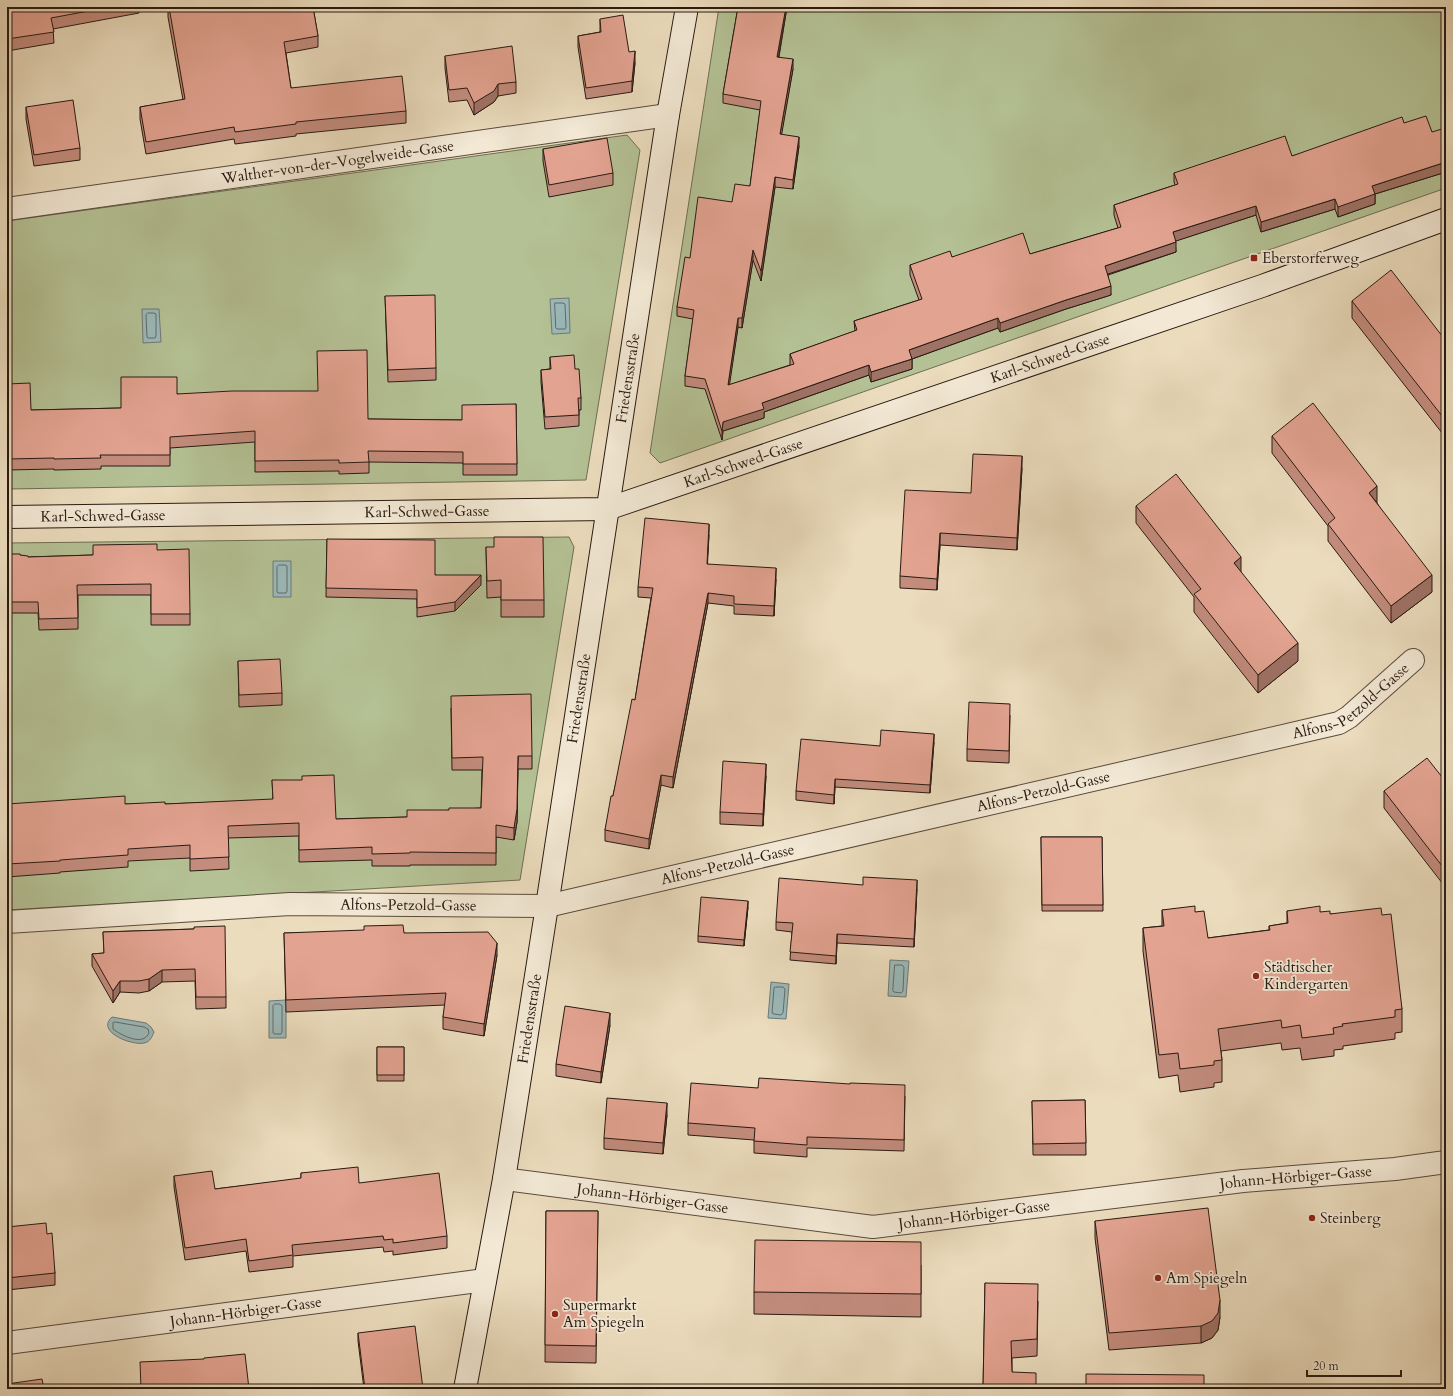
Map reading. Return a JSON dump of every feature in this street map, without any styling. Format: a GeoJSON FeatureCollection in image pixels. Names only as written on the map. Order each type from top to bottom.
{"type":"FeatureCollection","features":[{"type":"Feature","properties":{"kind":"street","name":"Friedensstraße"},"geometry":{"type":"LineString","coordinates":[[465,1389],[504,1179],[668,115],[688,7]]}},
{"type":"Feature","properties":{"kind":"street","name":"Walther-von-der-Vogelweide-Gasse"},"geometry":{"type":"LineString","coordinates":[[7,208],[668,115]]}},
{"type":"Feature","properties":{"kind":"street","name":"Karl-Schwed-Gasse"},"geometry":{"type":"LineString","coordinates":[[7,517],[607,509],[1262,286],[1446,219]]}},
{"type":"Feature","properties":{"kind":"street","name":"Alfons-Petzold-Gasse"},"geometry":{"type":"LineString","coordinates":[[7,922],[290,904],[547,906],[1339,723],[1349,717],[1413,660]]}},
{"type":"Feature","properties":{"kind":"street","name":"Johann-Hörbiger-Gasse"},"geometry":{"type":"LineString","coordinates":[[504,1179],[874,1227],[1243,1181],[1395,1169],[1446,1162]]}},
{"type":"Feature","properties":{"kind":"street","name":"Johann-Hörbiger-Gasse"},"geometry":{"type":"LineString","coordinates":[[7,1343],[485,1280]]}},
{"type":"Feature","properties":{"kind":"green space"},"geometry":{"type":"Polygon","coordinates":[[[719,7],[1446,7],[1446,188],[660,463],[650,453],[719,7]]]}},
{"type":"Feature","properties":{"kind":"green space"},"geometry":{"type":"Polygon","coordinates":[[[627,135],[640,150],[586,480],[7,489],[7,221],[627,135]]]}},
{"type":"Feature","properties":{"kind":"green space"},"geometry":{"type":"Polygon","coordinates":[[[569,537],[574,547],[520,880],[7,910],[7,543],[569,537]]]}},
{"type":"Feature","properties":{"kind":"water"},"geometry":{"type":"Polygon","coordinates":[[[569,298],[570,333],[552,334],[550,299],[569,298]]]}},
{"type":"Feature","properties":{"kind":"water"},"geometry":{"type":"Polygon","coordinates":[[[142,309],[159,309],[161,342],[143,343],[142,309]]]}},
{"type":"Feature","properties":{"kind":"water"},"geometry":{"type":"Polygon","coordinates":[[[273,561],[291,561],[291,597],[273,597],[273,561]]]}},
{"type":"Feature","properties":{"kind":"water"},"geometry":{"type":"Polygon","coordinates":[[[890,960],[909,961],[906,997],[888,996],[890,960]]]}},
{"type":"Feature","properties":{"kind":"water"},"geometry":{"type":"Polygon","coordinates":[[[771,982],[789,984],[786,1019],[768,1018],[771,982]]]}},
{"type":"Feature","properties":{"kind":"water"},"geometry":{"type":"Polygon","coordinates":[[[286,1000],[286,1038],[269,1038],[269,1001],[286,1000]]]}},
{"type":"Feature","properties":{"kind":"water"},"geometry":{"type":"Polygon","coordinates":[[[112,1017],[146,1023],[154,1032],[148,1042],[139,1043],[125,1040],[112,1033],[108,1028],[108,1023],[112,1017]]]}},
{"type":"Feature","properties":{"kind":"building"},"geometry":{"type":"Polygon","coordinates":[[[7,7],[110,7],[51,18],[54,32],[7,39],[7,7]]]}},
{"type":"Feature","properties":{"kind":"building"},"geometry":{"type":"Polygon","coordinates":[[[169,7],[313,7],[318,36],[284,42],[291,88],[402,76],[406,111],[296,122],[296,124],[235,132],[234,127],[146,142],[140,107],[185,99],[169,7]]]}},
{"type":"Feature","properties":{"kind":"building"},"geometry":{"type":"Polygon","coordinates":[[[738,7],[786,7],[777,57],[793,59],[780,134],[799,137],[793,180],[775,177],[761,271],[753,250],[742,318],[738,318],[728,385],[794,364],[790,354],[857,330],[854,321],[922,299],[910,265],[950,251],[952,257],[1023,233],[1030,254],[1121,227],[1114,205],[1178,184],[1174,173],[1285,136],[1292,156],[1402,117],[1404,123],[1426,116],[1432,132],[1442,129],[1446,142],[1446,162],[1372,186],[1375,194],[1338,207],[1335,199],[1261,222],[1256,206],[1173,232],[1176,242],[1105,266],[1111,286],[1000,323],[998,318],[909,350],[912,359],[871,372],[869,365],[762,403],[764,409],[723,422],[722,431],[705,379],[685,376],[694,310],[677,307],[685,257],[690,258],[698,197],[732,202],[735,184],[750,186],[761,101],[723,94],[738,7]]]}},
{"type":"Feature","properties":{"kind":"building"},"geometry":{"type":"Polygon","coordinates":[[[623,15],[629,52],[635,51],[632,81],[586,88],[578,36],[601,32],[600,19],[623,15]]]}},
{"type":"Feature","properties":{"kind":"building"},"geometry":{"type":"Polygon","coordinates":[[[512,46],[516,82],[498,84],[494,91],[474,103],[467,88],[449,90],[445,56],[512,46]]]}},
{"type":"Feature","properties":{"kind":"building"},"geometry":{"type":"Polygon","coordinates":[[[73,100],[80,148],[34,155],[26,107],[73,100]]]}},
{"type":"Feature","properties":{"kind":"building"},"geometry":{"type":"Polygon","coordinates":[[[607,138],[613,173],[549,185],[543,149],[607,138]]]}},
{"type":"Feature","properties":{"kind":"building"},"geometry":{"type":"Polygon","coordinates":[[[1391,270],[1446,341],[1446,421],[1352,301],[1391,270]]]}},
{"type":"Feature","properties":{"kind":"building"},"geometry":{"type":"Polygon","coordinates":[[[435,295],[436,368],[388,370],[385,296],[435,295]]]}},
{"type":"Feature","properties":{"kind":"building"},"geometry":{"type":"Polygon","coordinates":[[[367,350],[368,419],[462,420],[462,405],[516,404],[517,464],[463,464],[463,452],[368,451],[369,462],[339,463],[339,460],[255,461],[255,431],[170,437],[170,455],[100,455],[101,458],[7,459],[7,384],[30,383],[31,410],[121,408],[121,377],[177,377],[177,394],[232,391],[318,391],[317,351],[367,350]]]}},
{"type":"Feature","properties":{"kind":"building"},"geometry":{"type":"Polygon","coordinates":[[[574,355],[575,369],[579,369],[581,398],[578,398],[579,415],[545,417],[541,370],[551,369],[550,357],[574,355]]]}},
{"type":"Feature","properties":{"kind":"building"},"geometry":{"type":"Polygon","coordinates":[[[1313,403],[1377,486],[1369,493],[1432,575],[1391,606],[1328,524],[1335,518],[1272,436],[1313,403]]]}},
{"type":"Feature","properties":{"kind":"building"},"geometry":{"type":"Polygon","coordinates":[[[973,454],[1022,456],[1017,538],[940,533],[937,579],[900,576],[905,490],[971,493],[973,454]]]}},
{"type":"Feature","properties":{"kind":"building"},"geometry":{"type":"Polygon","coordinates":[[[1176,474],[1241,557],[1234,563],[1298,643],[1258,675],[1194,594],[1201,589],[1136,506],[1176,474]]]}},
{"type":"Feature","properties":{"kind":"building"},"geometry":{"type":"Polygon","coordinates":[[[645,518],[709,524],[707,564],[776,568],[774,606],[734,604],[734,596],[708,593],[673,777],[661,775],[649,839],[605,830],[632,699],[635,700],[653,588],[638,587],[645,518]]]}},
{"type":"Feature","properties":{"kind":"building"},"geometry":{"type":"Polygon","coordinates":[[[494,537],[543,537],[544,600],[501,600],[501,580],[487,581],[486,547],[494,547],[494,537]]]}},
{"type":"Feature","properties":{"kind":"building"},"geometry":{"type":"Polygon","coordinates":[[[327,539],[435,540],[435,575],[481,575],[455,602],[417,608],[417,590],[326,588],[327,539]]]}},
{"type":"Feature","properties":{"kind":"building"},"geometry":{"type":"Polygon","coordinates":[[[157,544],[157,550],[189,549],[190,614],[151,614],[151,584],[77,585],[78,618],[39,619],[38,602],[7,602],[7,554],[20,554],[28,557],[93,555],[93,545],[157,544]]]}},
{"type":"Feature","properties":{"kind":"building"},"geometry":{"type":"Polygon","coordinates":[[[280,659],[282,693],[239,695],[238,661],[280,659]]]}},
{"type":"Feature","properties":{"kind":"building"},"geometry":{"type":"Polygon","coordinates":[[[531,694],[532,756],[518,756],[517,809],[514,828],[496,825],[496,853],[410,852],[372,854],[372,847],[299,850],[299,823],[228,826],[229,857],[190,859],[190,845],[128,849],[128,855],[7,864],[7,804],[125,796],[125,804],[165,802],[165,804],[273,799],[272,780],[302,780],[302,776],[334,775],[336,819],[407,817],[407,810],[481,808],[483,757],[452,758],[451,696],[531,694]]]}},
{"type":"Feature","properties":{"kind":"building"},"geometry":{"type":"Polygon","coordinates":[[[969,702],[1010,704],[1009,751],[967,749],[969,702]]]}},
{"type":"Feature","properties":{"kind":"building"},"geometry":{"type":"Polygon","coordinates":[[[881,730],[934,734],[930,785],[835,779],[834,795],[796,791],[801,739],[880,746],[881,730]]]}},
{"type":"Feature","properties":{"kind":"building"},"geometry":{"type":"Polygon","coordinates":[[[1427,758],[1446,782],[1446,871],[1384,791],[1427,758]]]}},
{"type":"Feature","properties":{"kind":"building"},"geometry":{"type":"Polygon","coordinates":[[[723,761],[766,764],[763,814],[720,812],[723,761]]]}},
{"type":"Feature","properties":{"kind":"building"},"geometry":{"type":"Polygon","coordinates":[[[1041,837],[1102,837],[1103,905],[1042,905],[1041,837]]]}},
{"type":"Feature","properties":{"kind":"building"},"geometry":{"type":"Polygon","coordinates":[[[863,877],[917,880],[914,939],[837,934],[836,956],[790,952],[793,923],[776,922],[779,878],[863,885],[863,877]]]}},
{"type":"Feature","properties":{"kind":"building"},"geometry":{"type":"Polygon","coordinates":[[[701,897],[748,901],[744,940],[698,936],[701,897]]]}},
{"type":"Feature","properties":{"kind":"building"},"geometry":{"type":"Polygon","coordinates":[[[1195,906],[1195,912],[1204,911],[1208,938],[1270,930],[1269,926],[1288,923],[1287,911],[1320,906],[1320,912],[1330,911],[1330,914],[1381,908],[1382,915],[1391,914],[1402,1009],[1395,1010],[1395,1017],[1342,1024],[1343,1026],[1333,1028],[1334,1034],[1302,1038],[1300,1025],[1282,1028],[1281,1020],[1218,1029],[1222,1060],[1214,1061],[1214,1065],[1180,1069],[1178,1053],[1159,1055],[1143,928],[1164,926],[1162,910],[1195,906]]]}},
{"type":"Feature","properties":{"kind":"building"},"geometry":{"type":"Polygon","coordinates":[[[403,925],[404,933],[488,932],[497,943],[484,1024],[443,1017],[446,993],[286,1000],[284,933],[364,930],[364,926],[403,925]]]}},
{"type":"Feature","properties":{"kind":"building"},"geometry":{"type":"Polygon","coordinates":[[[225,926],[226,997],[196,997],[195,969],[162,970],[149,979],[139,981],[120,981],[113,991],[92,954],[104,953],[103,932],[194,929],[194,927],[225,926]]]}},
{"type":"Feature","properties":{"kind":"building"},"geometry":{"type":"Polygon","coordinates":[[[565,1006],[610,1013],[601,1072],[556,1064],[565,1006]]]}},
{"type":"Feature","properties":{"kind":"building"},"geometry":{"type":"Polygon","coordinates":[[[377,1047],[404,1047],[404,1075],[377,1075],[377,1047]]]}},
{"type":"Feature","properties":{"kind":"building"},"geometry":{"type":"Polygon","coordinates":[[[759,1078],[850,1084],[905,1085],[904,1140],[807,1137],[807,1145],[754,1141],[755,1128],[688,1123],[691,1083],[758,1088],[759,1078]]]}},
{"type":"Feature","properties":{"kind":"building"},"geometry":{"type":"Polygon","coordinates":[[[607,1098],[667,1103],[663,1143],[604,1138],[607,1098]]]}},
{"type":"Feature","properties":{"kind":"building"},"geometry":{"type":"Polygon","coordinates":[[[1085,1100],[1086,1143],[1033,1144],[1032,1101],[1085,1100]]]}},
{"type":"Feature","properties":{"kind":"building"},"geometry":{"type":"Polygon","coordinates":[[[358,1167],[359,1183],[439,1173],[447,1236],[393,1243],[393,1239],[384,1240],[383,1236],[292,1245],[293,1255],[249,1261],[246,1239],[185,1248],[174,1176],[212,1171],[215,1189],[301,1178],[301,1173],[358,1167]]]}},
{"type":"Feature","properties":{"kind":"building","name":"Am Spiegeln"},"geometry":{"type":"Polygon","coordinates":[[[1208,1208],[1220,1300],[1218,1313],[1212,1321],[1201,1326],[1109,1333],[1095,1221],[1208,1208]]]}},
{"type":"Feature","properties":{"kind":"building"},"geometry":{"type":"Polygon","coordinates":[[[546,1211],[598,1211],[596,1346],[545,1345],[546,1211]]]}},
{"type":"Feature","properties":{"kind":"building"},"geometry":{"type":"Polygon","coordinates":[[[46,1223],[47,1234],[52,1233],[55,1273],[7,1278],[7,1227],[46,1223]]]}},
{"type":"Feature","properties":{"kind":"building"},"geometry":{"type":"Polygon","coordinates":[[[755,1240],[921,1242],[921,1294],[754,1292],[755,1240]]]}},
{"type":"Feature","properties":{"kind":"building"},"geometry":{"type":"Polygon","coordinates":[[[985,1283],[1038,1284],[1037,1339],[1011,1341],[1012,1372],[1036,1373],[1036,1389],[983,1389],[985,1283]]]}},
{"type":"Feature","properties":{"kind":"building"},"geometry":{"type":"Polygon","coordinates":[[[415,1326],[423,1389],[365,1389],[358,1333],[415,1326]]]}},
{"type":"Feature","properties":{"kind":"building"},"geometry":{"type":"Polygon","coordinates":[[[245,1354],[249,1389],[141,1389],[140,1362],[204,1359],[245,1354]]]}},
{"type":"Feature","properties":{"kind":"building"},"geometry":{"type":"Polygon","coordinates":[[[1086,1374],[1204,1375],[1204,1389],[1086,1389],[1086,1374]]]}},
{"type":"Feature","properties":{"kind":"building"},"geometry":{"type":"Polygon","coordinates":[[[42,1379],[44,1389],[7,1389],[7,1384],[42,1379]]]}},
{"type":"Feature","properties":{"kind":"place","name":"Eberstorferweg"},"geometry":{"type":"Point","coordinates":[1254,258]}},
{"type":"Feature","properties":{"kind":"place","name":"Städtischer Kindergarten"},"geometry":{"type":"Point","coordinates":[1256,976]}},
{"type":"Feature","properties":{"kind":"place","name":"Steinberg"},"geometry":{"type":"Point","coordinates":[1312,1218]}},
{"type":"Feature","properties":{"kind":"place","name":"Am Spiegeln"},"geometry":{"type":"Point","coordinates":[1158,1278]}},
{"type":"Feature","properties":{"kind":"place","name":"Supermarkt Am Spiegeln"},"geometry":{"type":"Point","coordinates":[555,1314]}}]}
